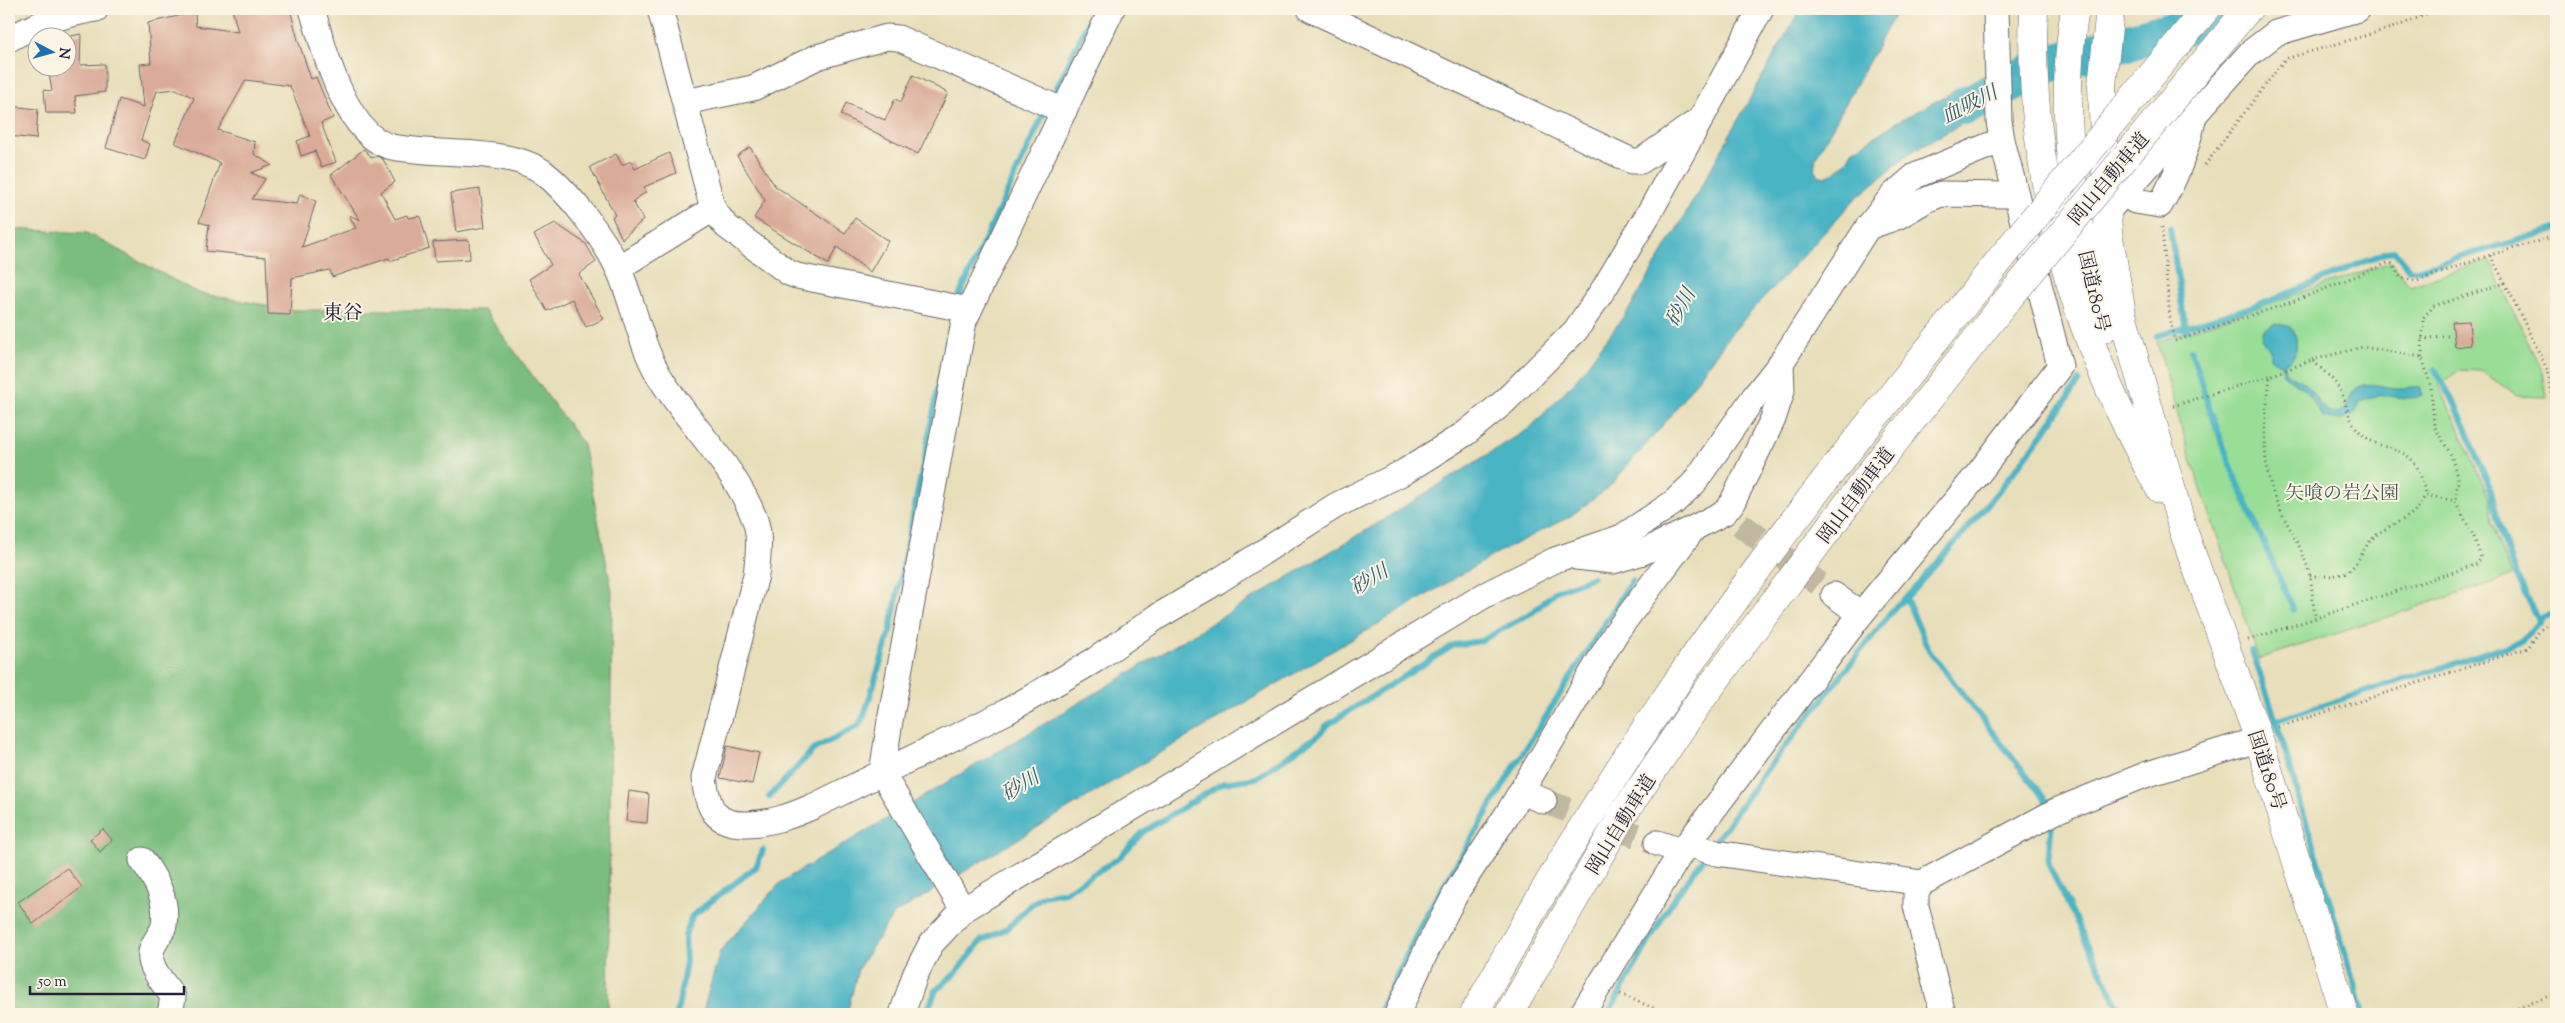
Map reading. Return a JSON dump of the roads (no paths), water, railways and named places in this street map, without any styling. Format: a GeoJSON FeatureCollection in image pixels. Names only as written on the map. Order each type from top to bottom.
{"type":"FeatureCollection","features":[{"type":"Feature","properties":{"kind":"highway","name":"岡山自動車道"},"geometry":{"type":"LineString","coordinates":[[1474,1014],[1516,937],[1598,801],[1676,684],[1759,568],[2003,256],[2206,9]]}},
{"type":"Feature","properties":{"kind":"highway","name":"岡山自動車道"},"geometry":{"type":"LineString","coordinates":[[1509,1014],[1622,816],[1699,702],[1872,471],[2008,299],[2248,9]]}},
{"type":"Feature","properties":{"kind":"highway","name":"国道180号"},"geometry":{"type":"LineString","coordinates":[[2109,10],[2102,85],[2107,212],[2108,232],[2122,314],[2183,530],[2226,647],[2269,732],[2344,1014]]}},
{"type":"Feature","properties":{"kind":"highway","name":"国道180号"},"geometry":{"type":"LineString","coordinates":[[2074,16],[2068,96],[2074,188],[2090,280],[2114,366],[2142,448],[2183,530]]}},
{"type":"Feature","properties":{"kind":"highway"},"geometry":{"type":"LineString","coordinates":[[2033,20],[2034,110],[2052,218],[2072,291],[2135,445],[2183,530]]}},
{"type":"Feature","properties":{"kind":"street"},"geometry":{"type":"LineString","coordinates":[[9,39],[25,30],[56,18],[96,9]]}},
{"type":"Feature","properties":{"kind":"street"},"geometry":{"type":"LineString","coordinates":[[312,9],[321,42],[346,106],[358,122],[372,135],[390,146],[491,155],[512,159],[542,171],[568,195],[618,268],[651,362],[663,382],[726,465],[755,522],[759,547],[756,575],[704,778],[708,803],[723,822],[734,824],[768,824],[886,779],[1096,660],[1157,617],[1218,581],[1335,506],[1404,472],[1466,433],[1517,390],[1576,330],[1605,288],[1652,208],[1761,9]]}},
{"type":"Feature","properties":{"kind":"street"},"geometry":{"type":"LineString","coordinates":[[660,9],[713,209],[726,226],[789,273],[969,310]]}},
{"type":"Feature","properties":{"kind":"street"},"geometry":{"type":"LineString","coordinates":[[960,905],[886,779],[957,360],[964,322],[1054,106],[1112,9]]}},
{"type":"Feature","properties":{"kind":"street"},"geometry":{"type":"LineString","coordinates":[[1310,9],[1632,161],[1642,161],[1699,120]]}},
{"type":"Feature","properties":{"kind":"street"},"geometry":{"type":"LineString","coordinates":[[1582,1014],[1861,614],[1978,474],[2060,366],[2001,130],[1996,9]]}},
{"type":"Feature","properties":{"kind":"street"},"geometry":{"type":"LineString","coordinates":[[2107,212],[2131,183],[2250,53],[2276,34],[2358,9]]}},
{"type":"Feature","properties":{"kind":"street"},"geometry":{"type":"LineString","coordinates":[[685,102],[753,88],[816,57],[887,37],[898,38],[1054,106]]}},
{"type":"Feature","properties":{"kind":"street"},"geometry":{"type":"LineString","coordinates":[[2135,201],[2160,205],[2172,185],[2188,146],[2194,116]]}},
{"type":"Feature","properties":{"kind":"street"},"geometry":{"type":"LineString","coordinates":[[902,1014],[915,976],[931,944],[960,905],[1485,595],[1554,560],[1622,537],[1672,504],[1694,483],[1754,397],[1781,363],[1868,227],[1893,195],[1915,176],[2001,130]]}},
{"type":"Feature","properties":{"kind":"street"},"geometry":{"type":"LineString","coordinates":[[1868,227],[1897,217],[1926,200],[1941,194],[2009,195]]}},
{"type":"Feature","properties":{"kind":"street"},"geometry":{"type":"LineString","coordinates":[[618,268],[713,209]]}},
{"type":"Feature","properties":{"kind":"street"},"geometry":{"type":"LineString","coordinates":[[1569,556],[1612,561],[1643,552],[1694,528],[1732,518],[1732,503],[1773,419],[1782,391],[1781,363]]}},
{"type":"Feature","properties":{"kind":"street"},"geometry":{"type":"LineString","coordinates":[[1397,1014],[1457,890],[1521,792],[1618,631],[1694,528]]}},
{"type":"Feature","properties":{"kind":"street"},"geometry":{"type":"LineString","coordinates":[[1834,595],[1861,614]]}},
{"type":"Feature","properties":{"kind":"street"},"geometry":{"type":"LineString","coordinates":[[1943,1014],[1916,906],[1916,891],[1922,883],[2051,814],[2145,775],[2247,743],[2269,732]]}},
{"type":"Feature","properties":{"kind":"street"},"geometry":{"type":"LineString","coordinates":[[1521,792],[1544,801]]}},
{"type":"Feature","properties":{"kind":"street"},"geometry":{"type":"LineString","coordinates":[[1657,843],[1922,883]]}},
{"type":"Feature","properties":{"kind":"street"},"geometry":{"type":"LineString","coordinates":[[142,860],[157,881],[164,903],[164,926],[156,937],[151,953],[152,964],[173,997],[170,1014]]}},
{"type":"Feature","properties":{"kind":"water","name":"砂川"},"geometry":{"type":"Polygon","coordinates":[[[1800,9],[1898,9],[1816,157],[1814,170],[1818,175],[1825,177],[1834,173],[1847,161],[1852,151],[1900,120],[1987,74],[1988,109],[1910,153],[1855,199],[1730,335],[1669,418],[1609,487],[1571,516],[1501,551],[1130,771],[893,915],[858,969],[847,1014],[702,1014],[720,951],[781,882],[1370,528],[1530,428],[1575,381],[1630,308],[1685,215],[1800,9]]]}},
{"type":"Feature","properties":{"kind":"water"},"geometry":{"type":"Polygon","coordinates":[[[2275,323],[2291,327],[2296,337],[2295,353],[2292,359],[2284,364],[2285,373],[2298,379],[2312,390],[2320,405],[2331,412],[2338,413],[2343,411],[2355,390],[2364,385],[2393,388],[2418,387],[2421,388],[2422,395],[2409,398],[2370,397],[2361,401],[2355,413],[2340,420],[2322,416],[2307,391],[2283,375],[2282,366],[2270,358],[2270,350],[2262,339],[2264,329],[2275,323]]]}},
{"type":"Feature","properties":{"kind":"waterway"},"geometry":{"type":"LineString","coordinates":[[1051,100],[1094,9]]}},
{"type":"Feature","properties":{"kind":"waterway","name":"血吸川"},"geometry":{"type":"LineString","coordinates":[[1964,106],[2049,64],[2247,9]]}},
{"type":"Feature","properties":{"kind":"waterway"},"geometry":{"type":"LineString","coordinates":[[959,296],[1046,109]]}},
{"type":"Feature","properties":{"kind":"waterway"},"geometry":{"type":"LineString","coordinates":[[2170,228],[2186,331]]}},
{"type":"Feature","properties":{"kind":"waterway"},"geometry":{"type":"LineString","coordinates":[[2157,336],[2270,301],[2387,252],[2394,251],[2410,270],[2417,270],[2556,229]]}},
{"type":"Feature","properties":{"kind":"waterway"},"geometry":{"type":"LineString","coordinates":[[769,797],[814,749],[858,726],[864,716],[890,632],[950,329]]}},
{"type":"Feature","properties":{"kind":"waterway"},"geometry":{"type":"LineString","coordinates":[[2191,350],[2201,384],[2225,449],[2251,514],[2294,610]]}},
{"type":"Feature","properties":{"kind":"waterway"},"geometry":{"type":"LineString","coordinates":[[2435,369],[2456,406],[2491,490],[2499,527],[2515,572],[2539,623]]}},
{"type":"Feature","properties":{"kind":"waterway"},"geometry":{"type":"LineString","coordinates":[[1906,598],[1997,493],[2039,439],[2079,381]]}},
{"type":"Feature","properties":{"kind":"waterway"},"geometry":{"type":"LineString","coordinates":[[926,1014],[936,990],[956,973],[981,941],[1008,928],[1028,907],[1043,896],[1065,892],[1119,858],[1143,832],[1223,783],[1256,778],[1320,734],[1326,726],[1454,645],[1481,641],[1533,612],[1556,591],[1593,577]]}},
{"type":"Feature","properties":{"kind":"waterway"},"geometry":{"type":"LineString","coordinates":[[1378,1014],[1425,917],[1511,772],[1632,580]]}},
{"type":"Feature","properties":{"kind":"waterway"},"geometry":{"type":"LineString","coordinates":[[1713,845],[1764,773],[1897,605],[1906,598],[1929,651],[2047,802],[2053,800]]}},
{"type":"Feature","properties":{"kind":"waterway"},"geometry":{"type":"LineString","coordinates":[[2274,721],[2521,642],[2542,618],[2556,612]]}},
{"type":"Feature","properties":{"kind":"waterway"},"geometry":{"type":"LineString","coordinates":[[2252,651],[2276,720],[2363,1014]]}},
{"type":"Feature","properties":{"kind":"waterway"},"geometry":{"type":"LineString","coordinates":[[2052,820],[2048,864],[2122,1014]]}},
{"type":"Feature","properties":{"kind":"waterway"},"geometry":{"type":"LineString","coordinates":[[677,1014],[686,962],[685,936],[692,916],[756,867],[763,850]]}},
{"type":"Feature","properties":{"kind":"waterway"},"geometry":{"type":"LineString","coordinates":[[1608,1014],[1669,906],[1706,855]]}},
{"type":"Feature","properties":{"kind":"tunnel"},"geometry":{"type":"LineString","coordinates":[[1740,524],[1834,595]]}},
{"type":"Feature","properties":{"kind":"tunnel"},"geometry":{"type":"LineString","coordinates":[[1544,801],[1657,843]]}},
{"type":"Feature","properties":{"kind":"district","name":"東谷"},"geometry":{"type":"Point","coordinates":[343,312]}},
{"type":"Feature","properties":{"kind":"park label","name":"矢喰の岩公園"},"geometry":{"type":"Point","coordinates":[2342,492]}}]}
